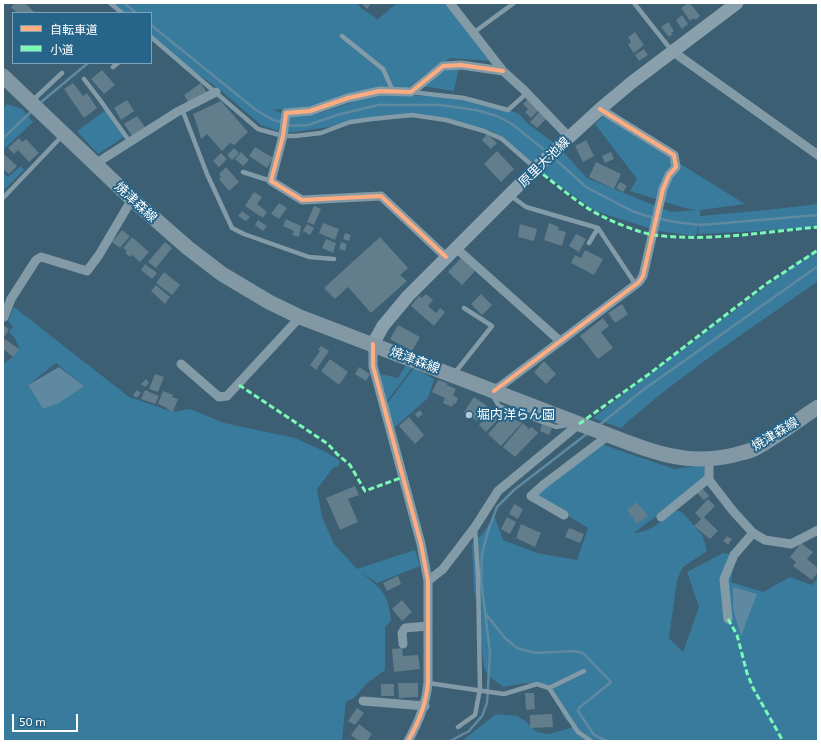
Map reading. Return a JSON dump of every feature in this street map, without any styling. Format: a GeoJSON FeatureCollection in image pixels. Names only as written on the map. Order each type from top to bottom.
{"type":"FeatureCollection","features":[{"type":"Feature","properties":{"kind":"main road","name":"原里大池線"},"geometry":{"type":"LineString","coordinates":[[373,344],[383,326],[408,296],[555,151],[600,109],[631,83],[737,3]]}},
{"type":"Feature","properties":{"kind":"main road","name":"焼津森線"},"geometry":{"type":"LineString","coordinates":[[3,77],[132,198],[188,248],[222,274],[269,302],[300,317],[491,390],[516,406],[581,424],[641,448],[681,458],[709,459],[724,457],[754,449],[818,407]]}},
{"type":"Feature","properties":{"kind":"street"},"geometry":{"type":"LineString","coordinates":[[450,3],[504,71],[570,138]]}},
{"type":"Feature","properties":{"kind":"street"},"geometry":{"type":"LineString","coordinates":[[672,51],[818,155]]}},
{"type":"Feature","properties":{"kind":"street"},"geometry":{"type":"LineString","coordinates":[[446,257],[381,196],[302,200],[271,181],[283,136],[286,113],[310,111],[348,98],[380,91],[411,92],[443,66],[461,65],[504,71]]}},
{"type":"Feature","properties":{"kind":"street"},"geometry":{"type":"LineString","coordinates":[[96,164],[182,109],[216,92]]}},
{"type":"Feature","properties":{"kind":"street"},"geometry":{"type":"LineString","coordinates":[[491,390],[560,342],[636,285],[644,276],[663,189],[669,175],[676,167],[674,155],[600,109]]}},
{"type":"Feature","properties":{"kind":"street"},"geometry":{"type":"LineString","coordinates":[[4,317],[12,299],[36,260],[41,257],[87,271],[99,255],[132,198]]}},
{"type":"Feature","properties":{"kind":"street"},"geometry":{"type":"LineString","coordinates":[[456,248],[560,342]]}},
{"type":"Feature","properties":{"kind":"street"},"geometry":{"type":"LineString","coordinates":[[180,364],[219,397],[228,396],[300,317]]}},
{"type":"Feature","properties":{"kind":"street"},"geometry":{"type":"LineString","coordinates":[[373,344],[373,366],[421,544],[428,581],[428,683],[425,706],[415,730],[408,741]]}},
{"type":"Feature","properties":{"kind":"street"},"geometry":{"type":"LineString","coordinates":[[428,581],[443,569],[475,527],[498,491],[581,424]]}},
{"type":"Feature","properties":{"kind":"street"},"geometry":{"type":"LineString","coordinates":[[564,515],[531,496],[609,434]]}},
{"type":"Feature","properties":{"kind":"street"},"geometry":{"type":"LineString","coordinates":[[709,459],[709,480],[753,533],[765,540],[791,544],[818,530]]}},
{"type":"Feature","properties":{"kind":"street"},"geometry":{"type":"LineString","coordinates":[[661,517],[709,478]]}},
{"type":"Feature","properties":{"kind":"street"},"geometry":{"type":"LineString","coordinates":[[728,619],[724,579],[734,554],[753,533]]}},
{"type":"Feature","properties":{"kind":"street"},"geometry":{"type":"LineString","coordinates":[[403,644],[402,633],[405,628],[428,626]]}},
{"type":"Feature","properties":{"kind":"street"},"geometry":{"type":"LineString","coordinates":[[363,701],[425,706]]}},
{"type":"Feature","properties":{"kind":"lane"},"geometry":{"type":"LineString","coordinates":[[110,3],[121,12]]}},
{"type":"Feature","properties":{"kind":"lane"},"geometry":{"type":"LineString","coordinates":[[473,32],[514,3]]}},
{"type":"Feature","properties":{"kind":"lane"},"geometry":{"type":"LineString","coordinates":[[634,3],[672,51]]}},
{"type":"Feature","properties":{"kind":"lane"},"geometry":{"type":"LineString","coordinates":[[342,36],[384,69],[393,92]]}},
{"type":"Feature","properties":{"kind":"lane"},"geometry":{"type":"LineString","coordinates":[[152,38],[258,129],[283,136],[295,136],[321,133],[350,122],[372,118],[412,115],[446,120],[484,131],[502,139],[538,167]]}},
{"type":"Feature","properties":{"kind":"lane"},"geometry":{"type":"LineString","coordinates":[[113,67],[117,64]]}},
{"type":"Feature","properties":{"kind":"lane"},"geometry":{"type":"LineString","coordinates":[[30,102],[62,73]]}},
{"type":"Feature","properties":{"kind":"lane"},"geometry":{"type":"LineString","coordinates":[[84,79],[130,142]]}},
{"type":"Feature","properties":{"kind":"lane"},"geometry":{"type":"LineString","coordinates":[[411,92],[464,98],[508,110],[527,93]]}},
{"type":"Feature","properties":{"kind":"lane"},"geometry":{"type":"LineString","coordinates":[[182,109],[207,174],[232,228],[244,234],[309,257],[334,259]]}},
{"type":"Feature","properties":{"kind":"lane"},"geometry":{"type":"LineString","coordinates":[[3,198],[64,134]]}},
{"type":"Feature","properties":{"kind":"lane"},"geometry":{"type":"LineString","coordinates":[[243,172],[271,181]]}},
{"type":"Feature","properties":{"kind":"lane"},"geometry":{"type":"LineString","coordinates":[[510,195],[526,207],[598,228],[636,285]]}},
{"type":"Feature","properties":{"kind":"lane"},"geometry":{"type":"LineString","coordinates":[[589,243],[598,228]]}},
{"type":"Feature","properties":{"kind":"lane"},"geometry":{"type":"LineString","coordinates":[[453,375],[492,326],[464,308]]}},
{"type":"Feature","properties":{"kind":"lane"},"geometry":{"type":"LineString","coordinates":[[458,727],[475,715],[481,690],[475,527]]}},
{"type":"Feature","properties":{"kind":"lane"},"geometry":{"type":"LineString","coordinates":[[549,688],[584,671]]}},
{"type":"Feature","properties":{"kind":"lane"},"geometry":{"type":"LineString","coordinates":[[428,683],[494,691],[504,694],[537,684],[549,688],[578,732],[591,741]]}},
{"type":"Feature","properties":{"kind":"shaded area"},"geometry":{"type":"Polygon","coordinates":[[[110,3],[357,3],[361,8],[377,20],[397,3],[444,3],[491,61],[451,58],[429,71],[406,89],[318,106],[289,110],[272,109],[283,114],[278,131],[261,125],[219,89],[183,64],[152,38],[152,12],[121,12],[110,3]]]}},
{"type":"Feature","properties":{"kind":"shaded area"},"geometry":{"type":"Polygon","coordinates":[[[448,67],[459,67],[454,91],[422,86],[448,67]]]}},
{"type":"Feature","properties":{"kind":"shaded area"},"geometry":{"type":"Polygon","coordinates":[[[386,94],[460,98],[495,105],[519,114],[527,123],[558,146],[587,178],[671,212],[696,210],[630,191],[637,179],[595,124],[603,116],[745,204],[700,210],[700,216],[818,204],[818,228],[698,234],[699,222],[696,236],[658,231],[595,211],[538,170],[492,131],[412,115],[287,133],[288,115],[320,113],[364,98],[386,94]]]}},
{"type":"Feature","properties":{"kind":"shaded area"},"geometry":{"type":"Polygon","coordinates":[[[7,104],[22,109],[33,122],[3,150],[3,108],[7,104]]]}},
{"type":"Feature","properties":{"kind":"shaded area"},"geometry":{"type":"Polygon","coordinates":[[[106,110],[124,137],[98,154],[77,131],[106,110]]]}},
{"type":"Feature","properties":{"kind":"shaded area"},"geometry":{"type":"Polygon","coordinates":[[[21,166],[24,170],[5,189],[3,187],[3,173],[8,177],[21,166]]]}},
{"type":"Feature","properties":{"kind":"shaded area"},"geometry":{"type":"Polygon","coordinates":[[[818,249],[818,281],[692,370],[621,428],[593,418],[670,358],[818,249]]]}},
{"type":"Feature","properties":{"kind":"shaded area"},"geometry":{"type":"Polygon","coordinates":[[[14,307],[129,397],[173,412],[190,409],[224,423],[295,438],[328,453],[340,461],[338,466],[333,468],[317,489],[322,517],[334,544],[357,569],[415,550],[420,566],[377,583],[361,572],[383,592],[390,611],[391,621],[385,627],[385,670],[366,684],[355,697],[346,702],[342,739],[344,741],[3,741],[3,364],[13,357],[19,347],[14,337],[9,332],[13,327],[8,321],[14,307]],[[56,363],[28,385],[43,409],[84,386],[56,363]]]}},
{"type":"Feature","properties":{"kind":"shaded area"},"geometry":{"type":"Polygon","coordinates":[[[406,365],[412,368],[387,401],[380,374],[398,378],[406,365]]]}},
{"type":"Feature","properties":{"kind":"shaded area"},"geometry":{"type":"Polygon","coordinates":[[[59,367],[84,386],[59,403],[43,409],[28,385],[59,367]]]}},
{"type":"Feature","properties":{"kind":"shaded area"},"geometry":{"type":"Polygon","coordinates":[[[414,368],[434,379],[428,398],[395,427],[387,404],[414,368]]]}},
{"type":"Feature","properties":{"kind":"shaded area"},"geometry":{"type":"Polygon","coordinates":[[[598,443],[674,469],[703,465],[709,480],[634,533],[645,531],[659,523],[672,511],[679,511],[684,514],[701,534],[702,533],[707,551],[683,567],[677,580],[669,638],[683,652],[699,607],[687,572],[723,553],[734,555],[731,582],[763,592],[790,577],[812,585],[818,578],[818,741],[462,741],[496,714],[517,716],[537,732],[549,734],[571,728],[572,725],[565,719],[549,688],[527,683],[503,687],[489,676],[484,668],[478,611],[474,590],[472,544],[484,532],[494,515],[503,540],[537,553],[577,560],[588,528],[536,496],[598,443]]]}},
{"type":"Feature","properties":{"kind":"shaded area"},"geometry":{"type":"Polygon","coordinates":[[[733,587],[757,594],[741,636],[733,609],[733,587]]]}},
{"type":"Feature","properties":{"kind":"building"},"geometry":{"type":"Polygon","coordinates":[[[15,3],[27,3],[26,4],[34,12],[16,12],[11,7],[15,3]]]}},
{"type":"Feature","properties":{"kind":"building"},"geometry":{"type":"Polygon","coordinates":[[[361,3],[368,3],[370,5],[367,9],[361,3]]]}},
{"type":"Feature","properties":{"kind":"building"},"geometry":{"type":"Polygon","coordinates":[[[690,3],[700,16],[695,20],[694,18],[690,21],[681,8],[690,3]]]}},
{"type":"Feature","properties":{"kind":"building"},"geometry":{"type":"Polygon","coordinates":[[[682,15],[688,24],[682,29],[676,20],[682,15]]]}},
{"type":"Feature","properties":{"kind":"building"},"geometry":{"type":"Polygon","coordinates":[[[668,22],[674,31],[669,37],[661,27],[668,22]]]}},
{"type":"Feature","properties":{"kind":"building"},"geometry":{"type":"Polygon","coordinates":[[[635,32],[644,45],[634,53],[628,45],[631,42],[628,37],[635,32]]]}},
{"type":"Feature","properties":{"kind":"building"},"geometry":{"type":"Polygon","coordinates":[[[644,49],[648,55],[639,61],[635,55],[644,49]]]}},
{"type":"Feature","properties":{"kind":"building"},"geometry":{"type":"Polygon","coordinates":[[[102,70],[115,85],[104,94],[91,79],[102,70]]]}},
{"type":"Feature","properties":{"kind":"building"},"geometry":{"type":"Polygon","coordinates":[[[73,83],[83,96],[87,93],[97,108],[84,118],[64,89],[73,83]]]}},
{"type":"Feature","properties":{"kind":"building"},"geometry":{"type":"Polygon","coordinates":[[[201,83],[207,93],[189,104],[184,95],[201,83]]]}},
{"type":"Feature","properties":{"kind":"building"},"geometry":{"type":"Polygon","coordinates":[[[528,99],[539,110],[531,118],[525,112],[528,109],[523,104],[528,99]]]}},
{"type":"Feature","properties":{"kind":"building"},"geometry":{"type":"Polygon","coordinates":[[[127,100],[134,111],[121,120],[114,108],[127,100]]]}},
{"type":"Feature","properties":{"kind":"building"},"geometry":{"type":"Polygon","coordinates":[[[221,101],[248,132],[234,145],[230,143],[222,151],[207,134],[201,139],[193,114],[221,101]]]}},
{"type":"Feature","properties":{"kind":"building"},"geometry":{"type":"Polygon","coordinates":[[[540,111],[547,118],[537,128],[530,122],[540,111]]]}},
{"type":"Feature","properties":{"kind":"building"},"geometry":{"type":"Polygon","coordinates":[[[137,116],[145,127],[132,136],[124,124],[137,116]]]}},
{"type":"Feature","properties":{"kind":"building"},"geometry":{"type":"Polygon","coordinates":[[[487,134],[497,143],[491,149],[482,140],[487,134]]]}},
{"type":"Feature","properties":{"kind":"building"},"geometry":{"type":"Polygon","coordinates":[[[19,138],[22,142],[26,139],[39,153],[29,162],[18,150],[14,154],[8,148],[19,138]]]}},
{"type":"Feature","properties":{"kind":"building"},"geometry":{"type":"Polygon","coordinates":[[[586,140],[594,156],[583,162],[575,146],[586,140]]]}},
{"type":"Feature","properties":{"kind":"building"},"geometry":{"type":"Polygon","coordinates":[[[255,147],[273,158],[267,168],[249,156],[255,147]]]}},
{"type":"Feature","properties":{"kind":"building"},"geometry":{"type":"Polygon","coordinates":[[[234,148],[239,153],[232,160],[227,155],[234,148]]]}},
{"type":"Feature","properties":{"kind":"building"},"geometry":{"type":"Polygon","coordinates":[[[497,151],[514,169],[501,182],[484,164],[497,151]]]}},
{"type":"Feature","properties":{"kind":"building"},"geometry":{"type":"Polygon","coordinates":[[[241,152],[249,160],[243,166],[235,159],[241,152]]]}},
{"type":"Feature","properties":{"kind":"building"},"geometry":{"type":"Polygon","coordinates":[[[611,152],[614,159],[605,163],[602,156],[611,152]]]}},
{"type":"Feature","properties":{"kind":"building"},"geometry":{"type":"Polygon","coordinates":[[[221,153],[227,159],[219,167],[213,161],[221,153]]]}},
{"type":"Feature","properties":{"kind":"building"},"geometry":{"type":"Polygon","coordinates":[[[4,154],[17,166],[9,174],[3,169],[4,154]]]}},
{"type":"Feature","properties":{"kind":"building"},"geometry":{"type":"Polygon","coordinates":[[[596,162],[621,174],[614,189],[589,177],[596,162]]]}},
{"type":"Feature","properties":{"kind":"building"},"geometry":{"type":"Polygon","coordinates":[[[226,167],[239,182],[229,191],[219,179],[221,177],[219,174],[226,167]]]}},
{"type":"Feature","properties":{"kind":"building"},"geometry":{"type":"Polygon","coordinates":[[[620,182],[627,186],[623,192],[616,188],[620,182]]]}},
{"type":"Feature","properties":{"kind":"building"},"geometry":{"type":"Polygon","coordinates":[[[254,192],[262,197],[257,204],[267,212],[263,218],[245,206],[254,192]]]}},
{"type":"Feature","properties":{"kind":"building"},"geometry":{"type":"Polygon","coordinates":[[[279,203],[287,208],[279,219],[271,214],[279,203]]]}},
{"type":"Feature","properties":{"kind":"building"},"geometry":{"type":"Polygon","coordinates":[[[314,206],[321,209],[314,225],[307,222],[314,206]]]}},
{"type":"Feature","properties":{"kind":"building"},"geometry":{"type":"Polygon","coordinates":[[[242,211],[250,217],[246,221],[238,216],[242,211]]]}},
{"type":"Feature","properties":{"kind":"building"},"geometry":{"type":"Polygon","coordinates":[[[286,219],[301,226],[299,237],[292,235],[294,231],[283,226],[286,219]]]}},
{"type":"Feature","properties":{"kind":"building"},"geometry":{"type":"Polygon","coordinates":[[[258,220],[267,226],[263,231],[255,225],[258,220]]]}},
{"type":"Feature","properties":{"kind":"building"},"geometry":{"type":"Polygon","coordinates":[[[323,223],[339,229],[335,240],[319,233],[323,223]]]}},
{"type":"Feature","properties":{"kind":"building"},"geometry":{"type":"Polygon","coordinates":[[[549,223],[559,227],[558,230],[566,232],[562,246],[544,240],[549,223]]]}},
{"type":"Feature","properties":{"kind":"building"},"geometry":{"type":"Polygon","coordinates":[[[307,224],[314,228],[310,235],[303,231],[307,224]]]}},
{"type":"Feature","properties":{"kind":"building"},"geometry":{"type":"Polygon","coordinates":[[[520,224],[537,229],[534,241],[518,237],[520,224]]]}},
{"type":"Feature","properties":{"kind":"building"},"geometry":{"type":"Polygon","coordinates":[[[122,230],[130,236],[120,248],[112,242],[122,230]]]}},
{"type":"Feature","properties":{"kind":"building"},"geometry":{"type":"Polygon","coordinates":[[[345,233],[351,235],[349,241],[343,239],[345,233]]]}},
{"type":"Feature","properties":{"kind":"building"},"geometry":{"type":"Polygon","coordinates":[[[576,234],[586,239],[579,252],[569,246],[576,234]]]}},
{"type":"Feature","properties":{"kind":"building"},"geometry":{"type":"Polygon","coordinates":[[[132,237],[149,252],[140,262],[132,255],[130,257],[125,253],[127,251],[123,248],[132,237]]]}},
{"type":"Feature","properties":{"kind":"building"},"geometry":{"type":"Polygon","coordinates":[[[380,237],[408,268],[400,275],[407,281],[371,313],[348,287],[335,299],[324,288],[380,237]]]}},
{"type":"Feature","properties":{"kind":"building"},"geometry":{"type":"Polygon","coordinates":[[[326,239],[336,243],[333,253],[322,248],[326,239]]]}},
{"type":"Feature","properties":{"kind":"building"},"geometry":{"type":"Polygon","coordinates":[[[165,242],[172,248],[156,268],[148,262],[165,242]]]}},
{"type":"Feature","properties":{"kind":"building"},"geometry":{"type":"Polygon","coordinates":[[[341,242],[347,244],[345,251],[339,249],[341,242]]]}},
{"type":"Feature","properties":{"kind":"building"},"geometry":{"type":"Polygon","coordinates":[[[585,250],[603,259],[594,275],[571,263],[575,255],[581,258],[585,250]]]}},
{"type":"Feature","properties":{"kind":"building"},"geometry":{"type":"Polygon","coordinates":[[[461,258],[475,271],[462,285],[448,272],[461,258]]]}},
{"type":"Feature","properties":{"kind":"building"},"geometry":{"type":"Polygon","coordinates":[[[145,264],[157,273],[152,279],[141,270],[145,264]]]}},
{"type":"Feature","properties":{"kind":"building"},"geometry":{"type":"Polygon","coordinates":[[[164,272],[180,285],[172,295],[156,283],[164,272]]]}},
{"type":"Feature","properties":{"kind":"building"},"geometry":{"type":"Polygon","coordinates":[[[156,285],[170,297],[165,304],[151,291],[156,285]]]}},
{"type":"Feature","properties":{"kind":"building"},"geometry":{"type":"Polygon","coordinates":[[[426,294],[433,300],[428,306],[436,313],[440,308],[445,312],[434,326],[411,306],[419,296],[422,298],[426,294]]]}},
{"type":"Feature","properties":{"kind":"building"},"geometry":{"type":"Polygon","coordinates":[[[481,294],[492,305],[482,315],[471,304],[481,294]]]}},
{"type":"Feature","properties":{"kind":"building"},"geometry":{"type":"Polygon","coordinates":[[[622,304],[628,314],[615,323],[608,313],[622,304]]]}},
{"type":"Feature","properties":{"kind":"building"},"geometry":{"type":"Polygon","coordinates":[[[603,318],[609,326],[601,332],[613,348],[598,359],[580,336],[603,318]]]}},
{"type":"Feature","properties":{"kind":"building"},"geometry":{"type":"Polygon","coordinates":[[[3,325],[9,329],[5,336],[3,335],[3,325]]]}},
{"type":"Feature","properties":{"kind":"building"},"geometry":{"type":"Polygon","coordinates":[[[398,325],[420,337],[412,351],[390,339],[398,325]]]}},
{"type":"Feature","properties":{"kind":"building"},"geometry":{"type":"Polygon","coordinates":[[[5,339],[19,349],[13,357],[3,349],[3,342],[5,339]]]}},
{"type":"Feature","properties":{"kind":"building"},"geometry":{"type":"Polygon","coordinates":[[[321,346],[329,351],[316,370],[310,365],[320,351],[318,350],[321,346]]]}},
{"type":"Feature","properties":{"kind":"building"},"geometry":{"type":"Polygon","coordinates":[[[330,359],[348,372],[339,385],[321,371],[330,359]]]}},
{"type":"Feature","properties":{"kind":"building"},"geometry":{"type":"Polygon","coordinates":[[[544,361],[556,374],[546,384],[534,372],[544,361]]]}},
{"type":"Feature","properties":{"kind":"building"},"geometry":{"type":"Polygon","coordinates":[[[359,367],[370,374],[366,381],[355,374],[359,367]]]}},
{"type":"Feature","properties":{"kind":"building"},"geometry":{"type":"Polygon","coordinates":[[[155,374],[164,377],[158,392],[149,389],[155,374]]]}},
{"type":"Feature","properties":{"kind":"building"},"geometry":{"type":"Polygon","coordinates":[[[146,379],[149,383],[145,387],[141,384],[146,379]]]}},
{"type":"Feature","properties":{"kind":"building"},"geometry":{"type":"Polygon","coordinates":[[[438,380],[447,383],[447,385],[456,389],[453,395],[458,398],[456,404],[454,403],[452,407],[443,403],[445,398],[432,392],[438,380]]]}},
{"type":"Feature","properties":{"kind":"building"},"geometry":{"type":"Polygon","coordinates":[[[137,390],[141,393],[136,398],[133,395],[137,390]]]}},
{"type":"Feature","properties":{"kind":"building"},"geometry":{"type":"Polygon","coordinates":[[[145,390],[159,396],[155,404],[141,399],[145,390]]]}},
{"type":"Feature","properties":{"kind":"building"},"geometry":{"type":"Polygon","coordinates":[[[163,391],[178,399],[173,412],[158,404],[163,391]]]}},
{"type":"Feature","properties":{"kind":"building"},"geometry":{"type":"Polygon","coordinates":[[[474,397],[487,406],[477,421],[464,412],[474,397]]]}},
{"type":"Feature","properties":{"kind":"building"},"geometry":{"type":"Polygon","coordinates":[[[496,407],[503,414],[486,432],[479,425],[496,407]]]}},
{"type":"Feature","properties":{"kind":"building"},"geometry":{"type":"Polygon","coordinates":[[[420,410],[423,414],[418,418],[415,414],[420,410]]]}},
{"type":"Feature","properties":{"kind":"building"},"geometry":{"type":"Polygon","coordinates":[[[505,415],[522,423],[501,446],[488,434],[505,415]]]}},
{"type":"Feature","properties":{"kind":"building"},"geometry":{"type":"Polygon","coordinates":[[[409,417],[424,435],[415,444],[399,426],[409,417]]]}},
{"type":"Feature","properties":{"kind":"building"},"geometry":{"type":"Polygon","coordinates":[[[523,423],[529,429],[532,427],[538,433],[515,457],[503,447],[523,423]]]}},
{"type":"Feature","properties":{"kind":"building"},"geometry":{"type":"Polygon","coordinates":[[[542,424],[552,428],[549,435],[540,431],[542,424]]]}},
{"type":"Feature","properties":{"kind":"building"},"geometry":{"type":"Polygon","coordinates":[[[355,486],[359,495],[348,499],[358,522],[340,530],[326,498],[355,486]]]}},
{"type":"Feature","properties":{"kind":"building"},"geometry":{"type":"Polygon","coordinates":[[[702,488],[709,496],[704,500],[697,493],[702,488]]]}},
{"type":"Feature","properties":{"kind":"building"},"geometry":{"type":"Polygon","coordinates":[[[708,499],[715,506],[704,517],[718,531],[710,539],[694,526],[701,519],[695,513],[708,499]]]}},
{"type":"Feature","properties":{"kind":"building"},"geometry":{"type":"Polygon","coordinates":[[[637,502],[648,516],[637,524],[627,510],[637,502]]]}},
{"type":"Feature","properties":{"kind":"building"},"geometry":{"type":"Polygon","coordinates":[[[514,504],[523,509],[518,519],[509,514],[514,504]]]}},
{"type":"Feature","properties":{"kind":"building"},"geometry":{"type":"Polygon","coordinates":[[[507,517],[516,522],[510,534],[501,529],[507,517]]]}},
{"type":"Feature","properties":{"kind":"building"},"geometry":{"type":"Polygon","coordinates":[[[521,524],[541,533],[535,547],[516,538],[521,524]]]}},
{"type":"Feature","properties":{"kind":"building"},"geometry":{"type":"Polygon","coordinates":[[[569,528],[584,534],[580,543],[565,537],[569,528]]]}},
{"type":"Feature","properties":{"kind":"building"},"geometry":{"type":"Polygon","coordinates":[[[727,536],[732,539],[728,545],[723,541],[727,536]]]}},
{"type":"Feature","properties":{"kind":"building"},"geometry":{"type":"Polygon","coordinates":[[[801,543],[813,552],[807,559],[818,568],[818,572],[812,580],[793,566],[796,562],[790,557],[801,543]]]}},
{"type":"Feature","properties":{"kind":"building"},"geometry":{"type":"Polygon","coordinates":[[[398,576],[401,584],[387,591],[383,583],[398,576]]]}},
{"type":"Feature","properties":{"kind":"building"},"geometry":{"type":"Polygon","coordinates":[[[402,600],[412,612],[402,621],[392,609],[402,600]]]}},
{"type":"Feature","properties":{"kind":"building"},"geometry":{"type":"Polygon","coordinates":[[[402,648],[403,656],[418,655],[420,669],[394,672],[392,649],[402,648]]]}},
{"type":"Feature","properties":{"kind":"building"},"geometry":{"type":"Polygon","coordinates":[[[398,683],[418,683],[418,697],[399,698],[398,683]]]}},
{"type":"Feature","properties":{"kind":"building"},"geometry":{"type":"Polygon","coordinates":[[[381,684],[394,684],[394,696],[381,696],[381,684]]]}},
{"type":"Feature","properties":{"kind":"building"},"geometry":{"type":"Polygon","coordinates":[[[525,693],[534,693],[535,709],[526,710],[525,693]]]}},
{"type":"Feature","properties":{"kind":"building"},"geometry":{"type":"Polygon","coordinates":[[[357,708],[364,713],[355,725],[348,721],[357,708]]]}},
{"type":"Feature","properties":{"kind":"building"},"geometry":{"type":"Polygon","coordinates":[[[552,714],[553,727],[530,728],[530,715],[552,714]]]}},
{"type":"Feature","properties":{"kind":"building"},"geometry":{"type":"Polygon","coordinates":[[[359,724],[372,734],[367,741],[359,741],[351,735],[359,724]]]}},
{"type":"Feature","properties":{"kind":"waterway"},"geometry":{"type":"LineString","coordinates":[[124,3],[135,12]]}},
{"type":"Feature","properties":{"kind":"waterway"},"geometry":{"type":"LineString","coordinates":[[152,26],[256,110],[271,119],[292,126],[308,125],[337,115],[378,105],[440,105],[476,110],[497,116],[512,124],[547,152]]}},
{"type":"Feature","properties":{"kind":"waterway"},"geometry":{"type":"LineString","coordinates":[[40,103],[87,64]]}},
{"type":"Feature","properties":{"kind":"waterway"},"geometry":{"type":"LineString","coordinates":[[3,138],[32,111]]}},
{"type":"Feature","properties":{"kind":"waterway"},"geometry":{"type":"LineString","coordinates":[[554,158],[586,187],[632,211],[647,216],[675,222],[701,225],[818,215]]}},
{"type":"Feature","properties":{"kind":"waterway"},"geometry":{"type":"LineString","coordinates":[[598,426],[643,390],[818,266]]}},
{"type":"Feature","properties":{"kind":"waterway"},"geometry":{"type":"LineString","coordinates":[[450,741],[469,731],[482,716],[487,703],[490,652],[481,579],[482,554],[488,531],[497,507],[514,490],[588,433]]}},
{"type":"Feature","properties":{"kind":"waterway"},"geometry":{"type":"LineString","coordinates":[[485,613],[505,638],[517,648],[536,653],[574,651],[583,653],[611,682],[579,708],[578,711],[594,735],[607,741]]}},
{"type":"Feature","properties":{"kind":"marked path"},"geometry":{"type":"LineString","coordinates":[[536,169],[589,209],[624,226],[650,234],[674,237],[715,237],[818,227]]}},
{"type":"Feature","properties":{"kind":"marked path"},"geometry":{"type":"LineString","coordinates":[[579,424],[649,374],[766,284],[818,250]]}},
{"type":"Feature","properties":{"kind":"marked path"},"geometry":{"type":"LineString","coordinates":[[239,385],[328,444],[350,465],[365,491],[403,477]]}},
{"type":"Feature","properties":{"kind":"marked path"},"geometry":{"type":"LineString","coordinates":[[728,619],[737,635],[747,673],[753,688],[783,741]]}},
{"type":"Feature","properties":{"kind":"cycle path"},"geometry":{"type":"LineString","coordinates":[[446,257],[381,196],[302,200],[271,181],[283,136],[286,113],[310,111],[348,98],[380,91],[411,92],[443,66],[461,65],[503,71]]}},
{"type":"Feature","properties":{"kind":"cycle path"},"geometry":{"type":"LineString","coordinates":[[494,391],[639,282],[643,276],[663,189],[669,175],[676,167],[674,155],[600,109]]}},
{"type":"Feature","properties":{"kind":"cycle path"},"geometry":{"type":"LineString","coordinates":[[373,344],[373,366],[421,544],[428,581],[428,683],[426,699],[408,741]]}},
{"type":"Feature","properties":{"kind":"place","name":"堀内洋らん園"},"geometry":{"type":"Point","coordinates":[469,415]}}]}
